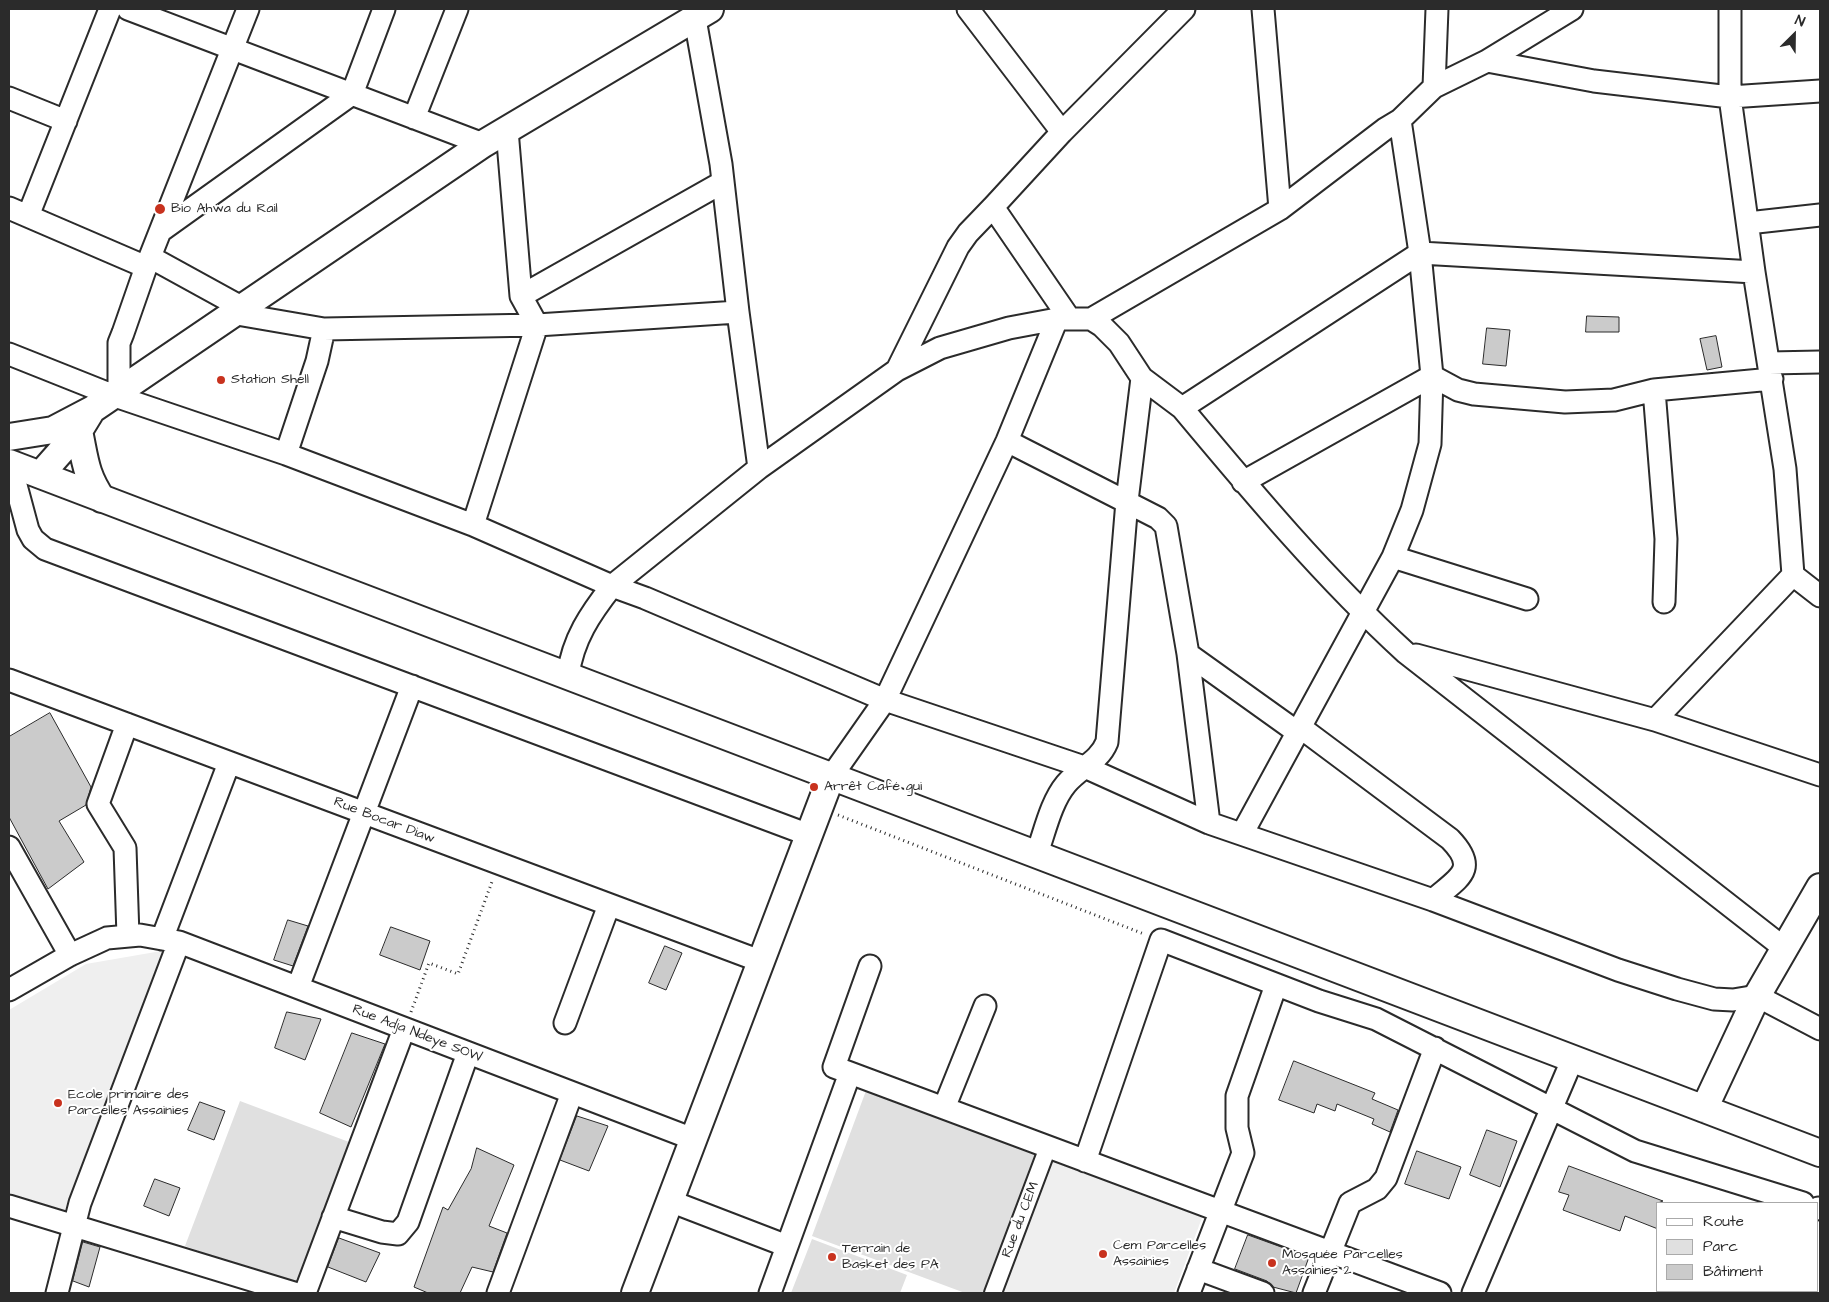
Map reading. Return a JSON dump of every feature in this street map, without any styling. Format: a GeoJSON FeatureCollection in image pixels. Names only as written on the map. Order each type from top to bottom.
{"type":"FeatureCollection","features":[{"type":"Feature","properties":{"kind":"street"},"geometry":{"type":"LineString","coordinates":[[110,9],[66,120],[18,212],[148,262],[236,310],[324,329],[538,325],[738,312]]}},
{"type":"Feature","properties":{"kind":"street"},"geometry":{"type":"LineString","coordinates":[[128,9],[483,144]]}},
{"type":"Feature","properties":{"kind":"street"},"geometry":{"type":"LineString","coordinates":[[21,467],[79,431],[108,398],[119,344],[148,262],[234,49],[248,9]]}},
{"type":"Feature","properties":{"kind":"street"},"geometry":{"type":"LineString","coordinates":[[162,230],[352,94],[384,9]]}},
{"type":"Feature","properties":{"kind":"street"},"geometry":{"type":"LineString","coordinates":[[414,118],[457,9]]}},
{"type":"Feature","properties":{"kind":"street"},"geometry":{"type":"LineString","coordinates":[[968,9],[1062,132]]}},
{"type":"Feature","properties":{"kind":"street"},"geometry":{"type":"LineString","coordinates":[[897,370],[958,247],[968,233],[1062,132],[1184,9]]}},
{"type":"Feature","properties":{"kind":"street"},"geometry":{"type":"LineString","coordinates":[[1263,9],[1280,209]]}},
{"type":"Feature","properties":{"kind":"street"},"geometry":{"type":"LineString","coordinates":[[1434,87],[1438,9]]}},
{"type":"Feature","properties":{"kind":"street"},"geometry":{"type":"LineString","coordinates":[[1091,320],[1280,209],[1385,129],[1400,120],[1434,87],[1487,61],[1572,9]]}},
{"type":"Feature","properties":{"kind":"street"},"geometry":{"type":"LineString","coordinates":[[1730,9],[1730,97],[1754,272],[1785,469],[1793,575],[1820,596]]}},
{"type":"Feature","properties":{"kind":"street"},"geometry":{"type":"LineString","coordinates":[[759,468],[702,14],[483,144],[108,398],[53,430],[21,467],[28,530],[33,539],[45,550],[809,835]]}},
{"type":"Feature","properties":{"kind":"street"},"geometry":{"type":"LineString","coordinates":[[1487,61],[1594,81],[1730,97],[1820,91]]}},
{"type":"Feature","properties":{"kind":"street"},"geometry":{"type":"LineString","coordinates":[[9,98],[66,120]]}},
{"type":"Feature","properties":{"kind":"street"},"geometry":{"type":"LineString","coordinates":[[1242,834],[1393,557],[1412,510],[1430,444],[1432,376],[1420,253],[1400,120]]}},
{"type":"Feature","properties":{"kind":"street"},"geometry":{"type":"LineString","coordinates":[[473,526],[538,325],[521,296],[507,130]]}},
{"type":"Feature","properties":{"kind":"street"},"geometry":{"type":"LineString","coordinates":[[521,296],[723,182]]}},
{"type":"Feature","properties":{"kind":"street"},"geometry":{"type":"LineString","coordinates":[[994,207],[1063,319]]}},
{"type":"Feature","properties":{"kind":"street"},"geometry":{"type":"LineString","coordinates":[[1748,223],[1820,215]]}},
{"type":"Feature","properties":{"kind":"street"},"geometry":{"type":"LineString","coordinates":[[1182,408],[1420,253],[1754,272]]}},
{"type":"Feature","properties":{"kind":"street"},"geometry":{"type":"LineString","coordinates":[[635,1293],[830,777],[886,700],[1063,319]]}},
{"type":"Feature","properties":{"kind":"street"},"geometry":{"type":"LineString","coordinates":[[568,675],[574,646],[582,626],[612,586],[759,468],[897,370],[940,348],[1009,328],[1063,319],[1091,320],[1102,326],[1119,343],[1142,378],[1182,408],[1244,482],[1363,614],[1406,653],[1784,948]]}},
{"type":"Feature","properties":{"kind":"street"},"geometry":{"type":"LineString","coordinates":[[286,454],[317,361],[324,329]]}},
{"type":"Feature","properties":{"kind":"street"},"geometry":{"type":"LineString","coordinates":[[9,354],[108,398],[286,454],[473,526],[886,700],[1087,768],[1209,823],[1433,900],[1618,970],[1714,999],[1732,1000],[1757,996],[1820,1028]]}},
{"type":"Feature","properties":{"kind":"street"},"geometry":{"type":"LineString","coordinates":[[1432,376],[1458,390],[1474,394],[1565,402],[1614,400],[1654,390],[1820,362]]}},
{"type":"Feature","properties":{"kind":"street"},"geometry":{"type":"LineString","coordinates":[[1244,482],[1432,376]]}},
{"type":"Feature","properties":{"kind":"street"},"geometry":{"type":"LineString","coordinates":[[1037,853],[1059,795],[1074,775],[1087,768],[1104,750],[1107,742],[1126,502],[1142,378]]}},
{"type":"Feature","properties":{"kind":"street"},"geometry":{"type":"LineString","coordinates":[[1654,390],[1666,539],[1664,602]]}},
{"type":"Feature","properties":{"kind":"street"},"geometry":{"type":"LineString","coordinates":[[9,437],[53,430]]}},
{"type":"Feature","properties":{"kind":"street"},"geometry":{"type":"LineString","coordinates":[[79,431],[85,468],[102,499]]}},
{"type":"Feature","properties":{"kind":"street"},"geometry":{"type":"LineString","coordinates":[[1007,441],[1158,518],[1166,526],[1188,654],[1209,823]]}},
{"type":"Feature","properties":{"kind":"street"},"geometry":{"type":"LineString","coordinates":[[21,467],[1820,1153]]}},
{"type":"Feature","properties":{"kind":"street"},"geometry":{"type":"LineString","coordinates":[[1393,557],[1527,599]]}},
{"type":"Feature","properties":{"kind":"street"},"geometry":{"type":"LineString","coordinates":[[1655,720],[1793,575]]}},
{"type":"Feature","properties":{"kind":"street"},"geometry":{"type":"LineString","coordinates":[[1406,653],[1655,720],[1820,775]]}},
{"type":"Feature","properties":{"kind":"street"},"geometry":{"type":"LineString","coordinates":[[1188,654],[1450,839],[1461,851],[1466,861],[1463,874],[1433,900]]}},
{"type":"Feature","properties":{"kind":"street","name":"Rue Bocar Diaw"},"geometry":{"type":"LineString","coordinates":[[9,680],[760,961]]}},
{"type":"Feature","properties":{"kind":"street"},"geometry":{"type":"LineString","coordinates":[[298,987],[412,686]]}},
{"type":"Feature","properties":{"kind":"street"},"geometry":{"type":"LineString","coordinates":[[127,724],[98,804],[125,848],[134,936]]}},
{"type":"Feature","properties":{"kind":"street"},"geometry":{"type":"LineString","coordinates":[[57,1293],[80,1202],[171,940],[229,762]]}},
{"type":"Feature","properties":{"kind":"street"},"geometry":{"type":"LineString","coordinates":[[9,847],[70,955]]}},
{"type":"Feature","properties":{"kind":"street"},"geometry":{"type":"LineString","coordinates":[[1704,1109],[1757,996],[1820,887]]}},
{"type":"Feature","properties":{"kind":"street"},"geometry":{"type":"LineString","coordinates":[[565,1024],[608,905]]}},
{"type":"Feature","properties":{"kind":"street","name":"Rue Adja Ndeye SOW"},"geometry":{"type":"LineString","coordinates":[[9,990],[70,955],[107,938],[134,936],[171,940],[693,1139]]}},
{"type":"Feature","properties":{"kind":"street"},"geometry":{"type":"LineString","coordinates":[[1085,1161],[1161,940],[1276,985],[1376,1019],[1635,1151],[1800,1202]]}},
{"type":"Feature","properties":{"kind":"street"},"geometry":{"type":"LineString","coordinates":[[870,966],[834,1067],[1434,1292]]}},
{"type":"Feature","properties":{"kind":"street"},"geometry":{"type":"LineString","coordinates":[[1189,1293],[1242,1153],[1242,1141],[1237,1128],[1237,1096],[1276,985]]}},
{"type":"Feature","properties":{"kind":"street"},"geometry":{"type":"LineString","coordinates":[[944,1108],[985,1006]]}},
{"type":"Feature","properties":{"kind":"street"},"geometry":{"type":"LineString","coordinates":[[305,1293],[404,1029]]}},
{"type":"Feature","properties":{"kind":"street"},"geometry":{"type":"LineString","coordinates":[[1314,1293],[1350,1202],[1377,1189],[1386,1178],[1435,1048]]}},
{"type":"Feature","properties":{"kind":"street"},"geometry":{"type":"LineString","coordinates":[[333,1218],[382,1232],[398,1234],[408,1222],[468,1053]]}},
{"type":"Feature","properties":{"kind":"street"},"geometry":{"type":"LineString","coordinates":[[1473,1293],[1573,1058]]}},
{"type":"Feature","properties":{"kind":"street"},"geometry":{"type":"LineString","coordinates":[[770,1293],[850,1073]]}},
{"type":"Feature","properties":{"kind":"street"},"geometry":{"type":"LineString","coordinates":[[498,1293],[572,1093]]}},
{"type":"Feature","properties":{"kind":"street","name":"Rue du CEM"},"geometry":{"type":"LineString","coordinates":[[994,1293],[1048,1147]]}},
{"type":"Feature","properties":{"kind":"street"},"geometry":{"type":"LineString","coordinates":[[670,1201],[787,1246]]}},
{"type":"Feature","properties":{"kind":"street"},"geometry":{"type":"LineString","coordinates":[[9,1206],[294,1293]]}},
{"type":"Feature","properties":{"kind":"street"},"geometry":{"type":"LineString","coordinates":[[1198,1269],[1263,1293]]}},
{"type":"Feature","properties":{"kind":"path"},"geometry":{"type":"LineString","coordinates":[[819,807],[1161,940]]}},
{"type":"Feature","properties":{"kind":"path"},"geometry":{"type":"LineString","coordinates":[[404,1029],[429,963],[458,974],[499,864]]}},
{"type":"Feature","properties":{"kind":"shaded area","name":"Ecole primaire des Parcelles Assainies"},"geometry":{"type":"Polygon","coordinates":[[[167,950],[64,1212],[9,1195],[9,1010],[86,964],[167,950]]]}},
{"type":"Feature","properties":{"kind":"shaded area","name":"Cem Parcelles Assainies"},"geometry":{"type":"Polygon","coordinates":[[[1053,1159],[1203,1215],[1174,1293],[1002,1293],[1053,1159]]]}},
{"type":"Feature","properties":{"kind":"green space"},"geometry":{"type":"Polygon","coordinates":[[[867,1088],[1036,1151],[983,1293],[965,1293],[812,1236],[867,1088]]]}},
{"type":"Feature","properties":{"kind":"green space"},"geometry":{"type":"Polygon","coordinates":[[[240,1101],[349,1142],[295,1287],[185,1246],[240,1101]]]}},
{"type":"Feature","properties":{"kind":"green space","name":"Terrain de Basket des PA"},"geometry":{"type":"Polygon","coordinates":[[[812,1239],[907,1275],[900,1293],[791,1293],[812,1239]]]}},
{"type":"Feature","properties":{"kind":"building"},"geometry":{"type":"Polygon","coordinates":[[[1587,316],[1619,317],[1619,332],[1586,332],[1587,316]]]}},
{"type":"Feature","properties":{"kind":"building"},"geometry":{"type":"Polygon","coordinates":[[[1487,328],[1510,330],[1506,366],[1483,364],[1487,328]]]}},
{"type":"Feature","properties":{"kind":"building"},"geometry":{"type":"Polygon","coordinates":[[[1716,336],[1722,367],[1707,370],[1700,339],[1716,336]]]}},
{"type":"Feature","properties":{"kind":"building"},"geometry":{"type":"Polygon","coordinates":[[[50,713],[91,787],[86,805],[59,821],[84,862],[48,889],[9,817],[9,737],[50,713]]]}},
{"type":"Feature","properties":{"kind":"building"},"geometry":{"type":"Polygon","coordinates":[[[288,920],[308,926],[293,966],[274,960],[288,920]]]}},
{"type":"Feature","properties":{"kind":"building"},"geometry":{"type":"Polygon","coordinates":[[[391,927],[430,941],[420,970],[380,955],[391,927]]]}},
{"type":"Feature","properties":{"kind":"building"},"geometry":{"type":"Polygon","coordinates":[[[665,946],[682,953],[666,990],[649,983],[665,946]]]}},
{"type":"Feature","properties":{"kind":"building"},"geometry":{"type":"Polygon","coordinates":[[[287,1012],[321,1019],[305,1060],[275,1048],[287,1012]]]}},
{"type":"Feature","properties":{"kind":"building"},"geometry":{"type":"Polygon","coordinates":[[[352,1033],[385,1044],[351,1127],[320,1113],[352,1033]]]}},
{"type":"Feature","properties":{"kind":"building"},"geometry":{"type":"Polygon","coordinates":[[[1294,1061],[1375,1093],[1372,1099],[1398,1110],[1390,1132],[1372,1124],[1374,1119],[1337,1104],[1335,1111],[1317,1104],[1314,1113],[1279,1100],[1294,1061]]]}},
{"type":"Feature","properties":{"kind":"building"},"geometry":{"type":"Polygon","coordinates":[[[200,1102],[225,1111],[214,1140],[188,1130],[200,1102]]]}},
{"type":"Feature","properties":{"kind":"building"},"geometry":{"type":"Polygon","coordinates":[[[577,1116],[608,1126],[589,1171],[560,1160],[577,1116]]]}},
{"type":"Feature","properties":{"kind":"building"},"geometry":{"type":"Polygon","coordinates":[[[1487,1130],[1517,1141],[1500,1187],[1470,1175],[1487,1130]]]}},
{"type":"Feature","properties":{"kind":"building"},"geometry":{"type":"Polygon","coordinates":[[[477,1148],[514,1165],[489,1226],[507,1233],[493,1272],[472,1267],[460,1293],[428,1293],[414,1287],[443,1207],[448,1210],[471,1169],[477,1148]]]}},
{"type":"Feature","properties":{"kind":"building"},"geometry":{"type":"Polygon","coordinates":[[[1417,1151],[1461,1167],[1449,1199],[1405,1184],[1417,1151]]]}},
{"type":"Feature","properties":{"kind":"building"},"geometry":{"type":"Polygon","coordinates":[[[1569,1166],[1663,1201],[1656,1202],[1656,1228],[1625,1216],[1620,1231],[1563,1210],[1569,1195],[1559,1192],[1569,1166]]]}},
{"type":"Feature","properties":{"kind":"building"},"geometry":{"type":"Polygon","coordinates":[[[155,1179],[180,1188],[169,1216],[144,1206],[155,1179]]]}},
{"type":"Feature","properties":{"kind":"building","name":"Mosquée Parcelles Assainies 2"},"geometry":{"type":"Polygon","coordinates":[[[1248,1235],[1309,1257],[1296,1293],[1273,1287],[1267,1281],[1235,1269],[1248,1235]]]}},
{"type":"Feature","properties":{"kind":"building"},"geometry":{"type":"Polygon","coordinates":[[[339,1238],[380,1253],[366,1282],[328,1267],[339,1238]]]}},
{"type":"Feature","properties":{"kind":"building"},"geometry":{"type":"Polygon","coordinates":[[[83,1242],[100,1247],[89,1287],[73,1281],[83,1242]]]}},
{"type":"Feature","properties":{"kind":"place","name":"Bio Ahwa du Rail"},"geometry":{"type":"Point","coordinates":[160,209]}},
{"type":"Feature","properties":{"kind":"place","name":"Station Shell"},"geometry":{"type":"Point","coordinates":[221,380]}},
{"type":"Feature","properties":{"kind":"place","name":"Arrêt Café gui"},"geometry":{"type":"Point","coordinates":[814,787]}},
{"type":"Feature","properties":{"kind":"place","name":"Ecole primaire des Parcelles Assainies"},"geometry":{"type":"Point","coordinates":[58,1103]}},
{"type":"Feature","properties":{"kind":"place","name":"Cem Parcelles Assainies"},"geometry":{"type":"Point","coordinates":[1103,1254]}},
{"type":"Feature","properties":{"kind":"place","name":"Terrain de Basket des PA"},"geometry":{"type":"Point","coordinates":[832,1257]}},
{"type":"Feature","properties":{"kind":"place","name":"Mosquée Parcelles Assainies 2"},"geometry":{"type":"Point","coordinates":[1272,1263]}}]}
